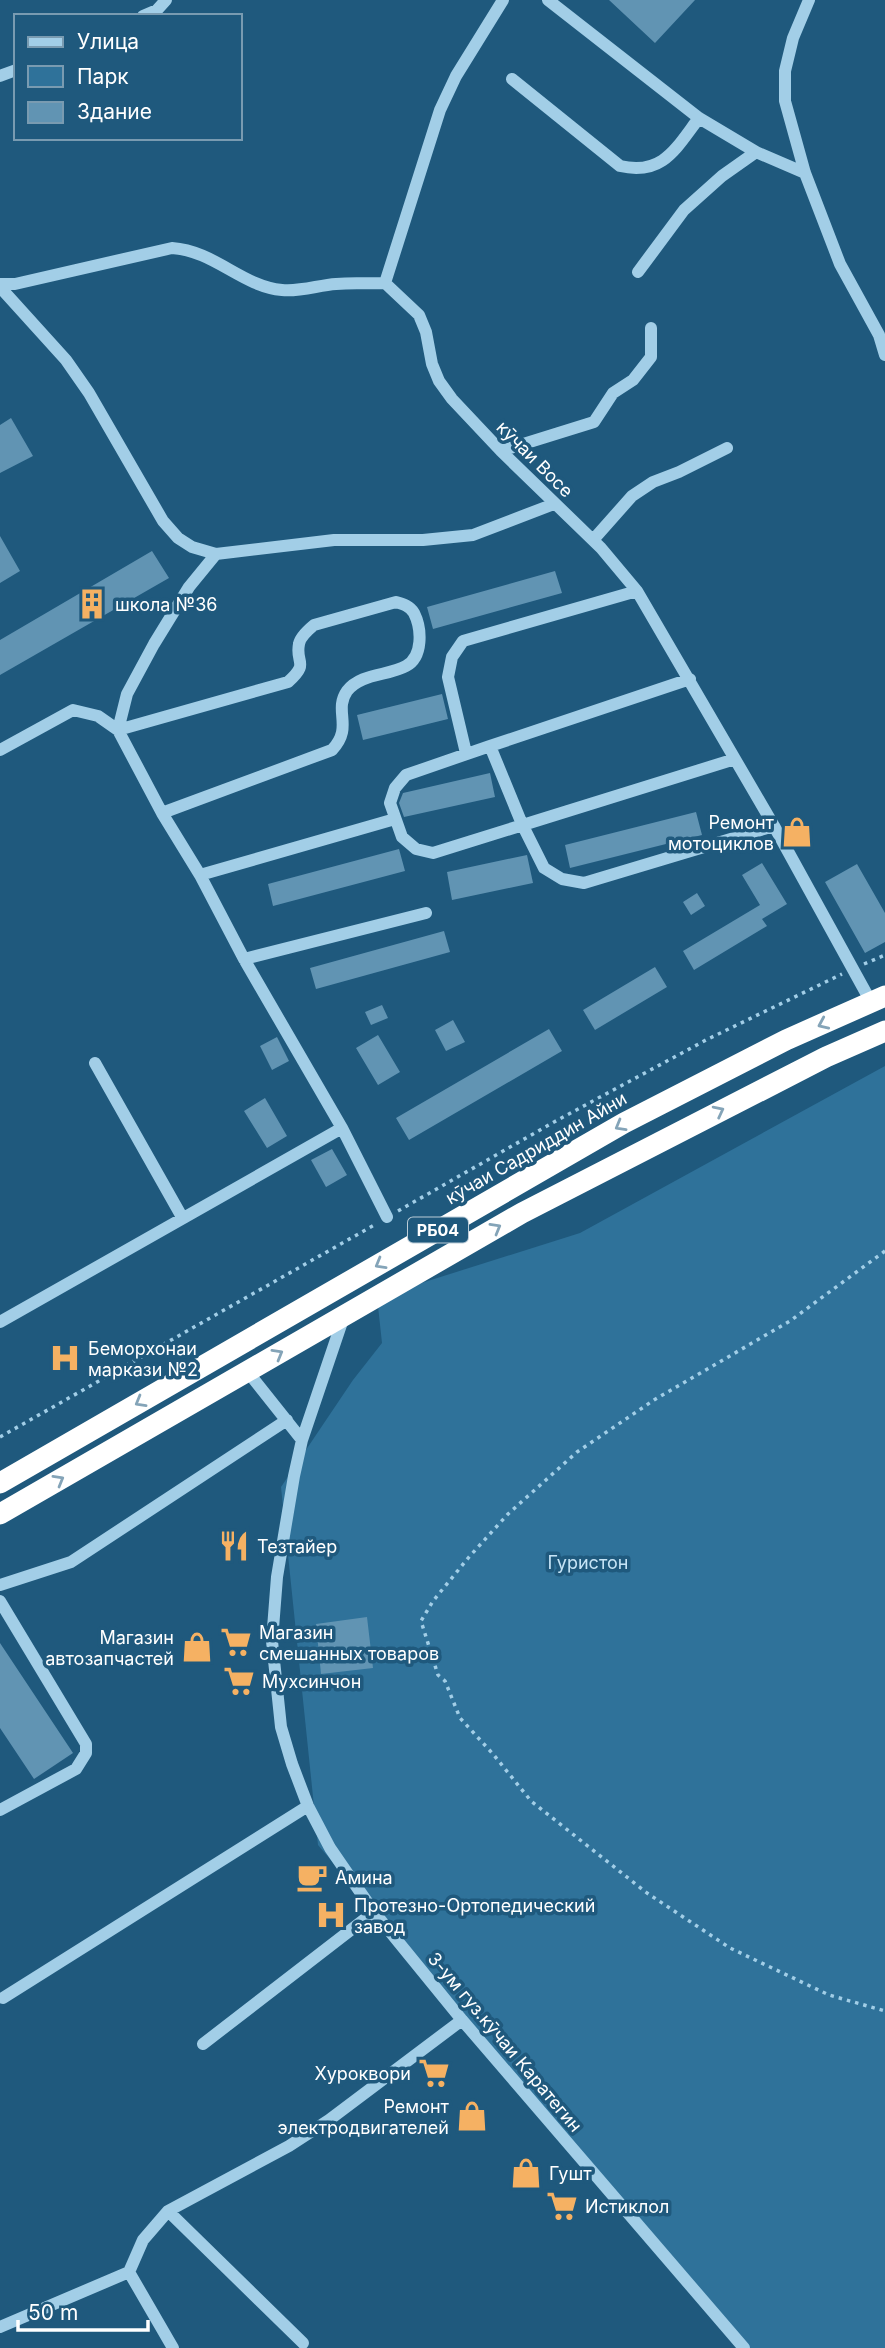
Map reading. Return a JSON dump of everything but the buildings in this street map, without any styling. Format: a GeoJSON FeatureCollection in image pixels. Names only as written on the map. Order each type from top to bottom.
{"type":"FeatureCollection","features":[{"type":"Feature","properties":{"kind":"highway","name":"кӯчаи Садриддин Айни"},"geometry":{"type":"LineString","coordinates":[[0,1483],[624,1124],[786,1040],[878,999]]}},
{"type":"Feature","properties":{"kind":"highway","name":"РБ04"},"geometry":{"type":"LineString","coordinates":[[0,1514],[522,1213],[826,1057],[885,1031]]}},
{"type":"Feature","properties":{"kind":"street"},"geometry":{"type":"LineString","coordinates":[[148,14],[157,10],[166,0]]}},
{"type":"Feature","properties":{"kind":"street"},"geometry":{"type":"LineString","coordinates":[[0,286],[172,248],[190,249],[243,277],[284,290],[337,284],[385,283],[440,110],[456,76],[503,0]]}},
{"type":"Feature","properties":{"kind":"street"},"geometry":{"type":"LineString","coordinates":[[548,0],[699,118],[756,152],[805,173]]}},
{"type":"Feature","properties":{"kind":"street"},"geometry":{"type":"LineString","coordinates":[[809,0],[793,38],[785,81],[785,101],[805,173],[840,264],[879,335],[885,355]]}},
{"type":"Feature","properties":{"kind":"street"},"geometry":{"type":"LineString","coordinates":[[512,79],[620,166],[638,170],[669,158],[699,118]]}},
{"type":"Feature","properties":{"kind":"street"},"geometry":{"type":"LineString","coordinates":[[638,272],[684,210],[722,176],[756,152]]}},
{"type":"Feature","properties":{"kind":"street","name":"кӯчаи Восе"},"geometry":{"type":"LineString","coordinates":[[385,283],[419,316],[426,332],[432,364],[446,390],[501,451],[593,540],[637,591],[690,679],[853,968],[878,999]]}},
{"type":"Feature","properties":{"kind":"street"},"geometry":{"type":"LineString","coordinates":[[0,286],[66,360],[89,393],[163,521],[185,543],[216,554],[334,540],[422,540],[473,535],[554,504]]}},
{"type":"Feature","properties":{"kind":"street"},"geometry":{"type":"LineString","coordinates":[[501,451],[594,422],[612,393],[634,380],[651,357],[652,328]]}},
{"type":"Feature","properties":{"kind":"street"},"geometry":{"type":"LineString","coordinates":[[593,540],[632,496],[653,482],[727,448]]}},
{"type":"Feature","properties":{"kind":"street"},"geometry":{"type":"LineString","coordinates":[[118,730],[127,694],[154,644],[189,587],[216,554]]}},
{"type":"Feature","properties":{"kind":"street"},"geometry":{"type":"LineString","coordinates":[[466,753],[447,677],[452,657],[463,640],[637,591]]}},
{"type":"Feature","properties":{"kind":"street"},"geometry":{"type":"LineString","coordinates":[[118,730],[288,682],[297,674],[302,662],[298,645],[314,625],[396,602],[407,606],[414,613],[421,643],[416,656],[407,666],[358,681],[347,691],[341,706],[344,729],[341,741],[332,750],[162,813]]}},
{"type":"Feature","properties":{"kind":"street"},"geometry":{"type":"LineString","coordinates":[[690,679],[406,775],[395,788],[390,803],[402,837],[416,849],[433,853],[735,760]]}},
{"type":"Feature","properties":{"kind":"street"},"geometry":{"type":"LineString","coordinates":[[0,750],[73,710],[98,716],[118,730],[244,959],[342,1128],[387,1217]]}},
{"type":"Feature","properties":{"kind":"street"},"geometry":{"type":"LineString","coordinates":[[490,746],[522,824],[544,868],[562,879],[584,883],[774,826]]}},
{"type":"Feature","properties":{"kind":"street"},"geometry":{"type":"LineString","coordinates":[[200,875],[395,819]]}},
{"type":"Feature","properties":{"kind":"street"},"geometry":{"type":"LineString","coordinates":[[244,959],[426,914]]}},
{"type":"Feature","properties":{"kind":"street"},"geometry":{"type":"LineString","coordinates":[[95,1063],[182,1217]]}},
{"type":"Feature","properties":{"kind":"street"},"geometry":{"type":"LineString","coordinates":[[0,1322],[342,1128]]}},
{"type":"Feature","properties":{"kind":"street","name":"3-ум гуз.кӯчаи Каратегин"},"geometry":{"type":"LineString","coordinates":[[344,1316],[302,1440],[285,1523],[272,1641],[281,1727],[308,1806],[330,1848],[373,1912],[462,2020],[744,2348]]}},
{"type":"Feature","properties":{"kind":"street"},"geometry":{"type":"LineString","coordinates":[[248,1372],[302,1440]]}},
{"type":"Feature","properties":{"kind":"street"},"geometry":{"type":"LineString","coordinates":[[0,1585],[71,1563],[287,1420]]}},
{"type":"Feature","properties":{"kind":"street"},"geometry":{"type":"LineString","coordinates":[[0,1601],[86,1744],[86,1753],[76,1769],[0,1810]]}},
{"type":"Feature","properties":{"kind":"street"},"geometry":{"type":"LineString","coordinates":[[2,1998],[308,1806]]}},
{"type":"Feature","properties":{"kind":"street"},"geometry":{"type":"LineString","coordinates":[[203,2044],[373,1912]]}},
{"type":"Feature","properties":{"kind":"street"},"geometry":{"type":"LineString","coordinates":[[0,2327],[129,2273],[143,2240],[169,2211],[289,2146],[329,2120],[462,2020]]}},
{"type":"Feature","properties":{"kind":"street"},"geometry":{"type":"LineString","coordinates":[[169,2211],[303,2343]]}},
{"type":"Feature","properties":{"kind":"street"},"geometry":{"type":"LineString","coordinates":[[129,2273],[173,2348]]}},
{"type":"Feature","properties":{"kind":"path"},"geometry":{"type":"LineString","coordinates":[[0,1437],[554,1122],[706,1040],[885,955]]}},
{"type":"Feature","properties":{"kind":"path"},"geometry":{"type":"LineString","coordinates":[[885,1251],[790,1321],[643,1407],[577,1452],[508,1514],[433,1601],[421,1621],[438,1675],[445,1681],[460,1718],[531,1801],[647,1893],[730,1948],[829,1995],[885,2010]]}},
{"type":"Feature","properties":{"kind":"green space","name":"Гуристон"},"geometry":{"type":"Polygon","coordinates":[[[885,1066],[885,2348],[747,2348],[318,1845],[281,1487],[353,1380],[382,1343],[377,1297],[580,1233],[885,1066]]]}},
{"type":"Feature","properties":{"kind":"place","name":"школа №36"},"geometry":{"type":"Point","coordinates":[92,604]}},
{"type":"Feature","properties":{"kind":"place","name":"Ремонт мотоциклов"},"geometry":{"type":"Point","coordinates":[797,832]}},
{"type":"Feature","properties":{"kind":"place","name":"Беморхонаи маркази №2"},"geometry":{"type":"Point","coordinates":[65,1358]}},
{"type":"Feature","properties":{"kind":"place","name":"Тезтайер"},"geometry":{"type":"Point","coordinates":[234,1546]}},
{"type":"Feature","properties":{"kind":"place","name":"Магазин смешанных товаров"},"geometry":{"type":"Point","coordinates":[236,1642]}},
{"type":"Feature","properties":{"kind":"place","name":"Магазин автозапчастей"},"geometry":{"type":"Point","coordinates":[197,1647]}},
{"type":"Feature","properties":{"kind":"place","name":"Мухсинчон"},"geometry":{"type":"Point","coordinates":[239,1681]}},
{"type":"Feature","properties":{"kind":"place","name":"Амина"},"geometry":{"type":"Point","coordinates":[312,1877]}},
{"type":"Feature","properties":{"kind":"place","name":"Протезно-Ортопедический завод"},"geometry":{"type":"Point","coordinates":[331,1915]}},
{"type":"Feature","properties":{"kind":"place","name":"Хуроквори"},"geometry":{"type":"Point","coordinates":[434,2073]}},
{"type":"Feature","properties":{"kind":"place","name":"Ремонт электродвигателей"},"geometry":{"type":"Point","coordinates":[472,2116]}},
{"type":"Feature","properties":{"kind":"place","name":"Гушт"},"geometry":{"type":"Point","coordinates":[526,2173]}},
{"type":"Feature","properties":{"kind":"place","name":"Истиклол"},"geometry":{"type":"Point","coordinates":[562,2206]}}]}
